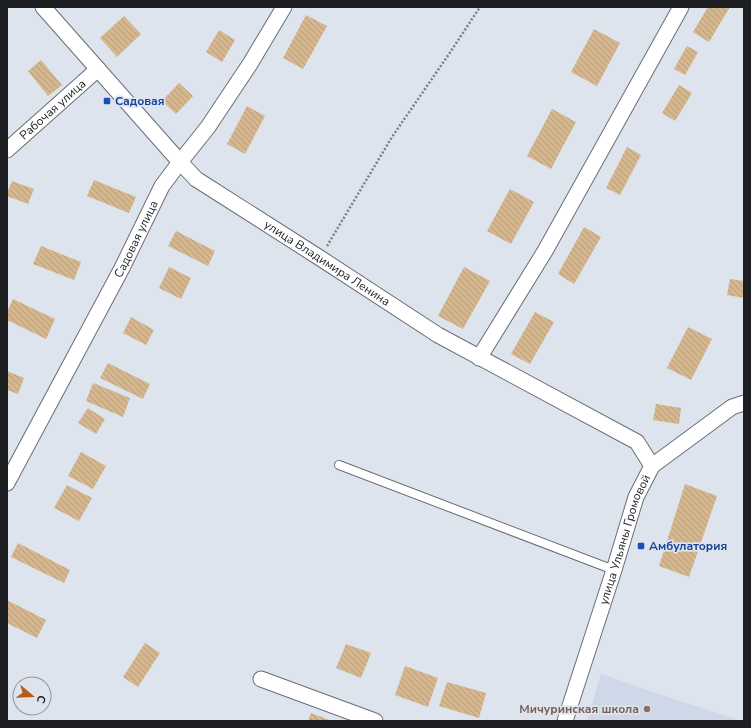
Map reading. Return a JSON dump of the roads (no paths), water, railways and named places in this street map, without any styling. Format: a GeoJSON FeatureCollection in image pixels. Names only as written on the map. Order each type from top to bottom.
{"type":"FeatureCollection","features":[{"type":"Feature","properties":{"kind":"street","name":"улица Владимира Ленина"},"geometry":{"type":"LineString","coordinates":[[43,7],[196,179],[438,335],[637,442],[652,466]]}},
{"type":"Feature","properties":{"kind":"street","name":"Садовая улица"},"geometry":{"type":"LineString","coordinates":[[7,483],[122,268],[162,186],[208,127],[250,64],[284,7]]}},
{"type":"Feature","properties":{"kind":"street"},"geometry":{"type":"LineString","coordinates":[[479,358],[545,252],[681,7]]}},
{"type":"Feature","properties":{"kind":"street","name":"Рабочая улица"},"geometry":{"type":"LineString","coordinates":[[7,150],[98,69]]}},
{"type":"Feature","properties":{"kind":"street","name":"улица Ульяны Громовой"},"geometry":{"type":"LineString","coordinates":[[565,721],[636,497],[652,466],[732,407],[744,403]]}},
{"type":"Feature","properties":{"kind":"street"},"geometry":{"type":"LineString","coordinates":[[261,679],[375,721]]}},
{"type":"Feature","properties":{"kind":"lane"},"geometry":{"type":"LineString","coordinates":[[339,465],[614,570]]}},
{"type":"Feature","properties":{"kind":"place","name":"Садовая"},"geometry":{"type":"Point","coordinates":[107,101]}},
{"type":"Feature","properties":{"kind":"place","name":"Амбулатория"},"geometry":{"type":"Point","coordinates":[641,546]}},
{"type":"Feature","properties":{"kind":"place","name":"Мичуринская школа"},"geometry":{"type":"Point","coordinates":[647,709]}}]}
